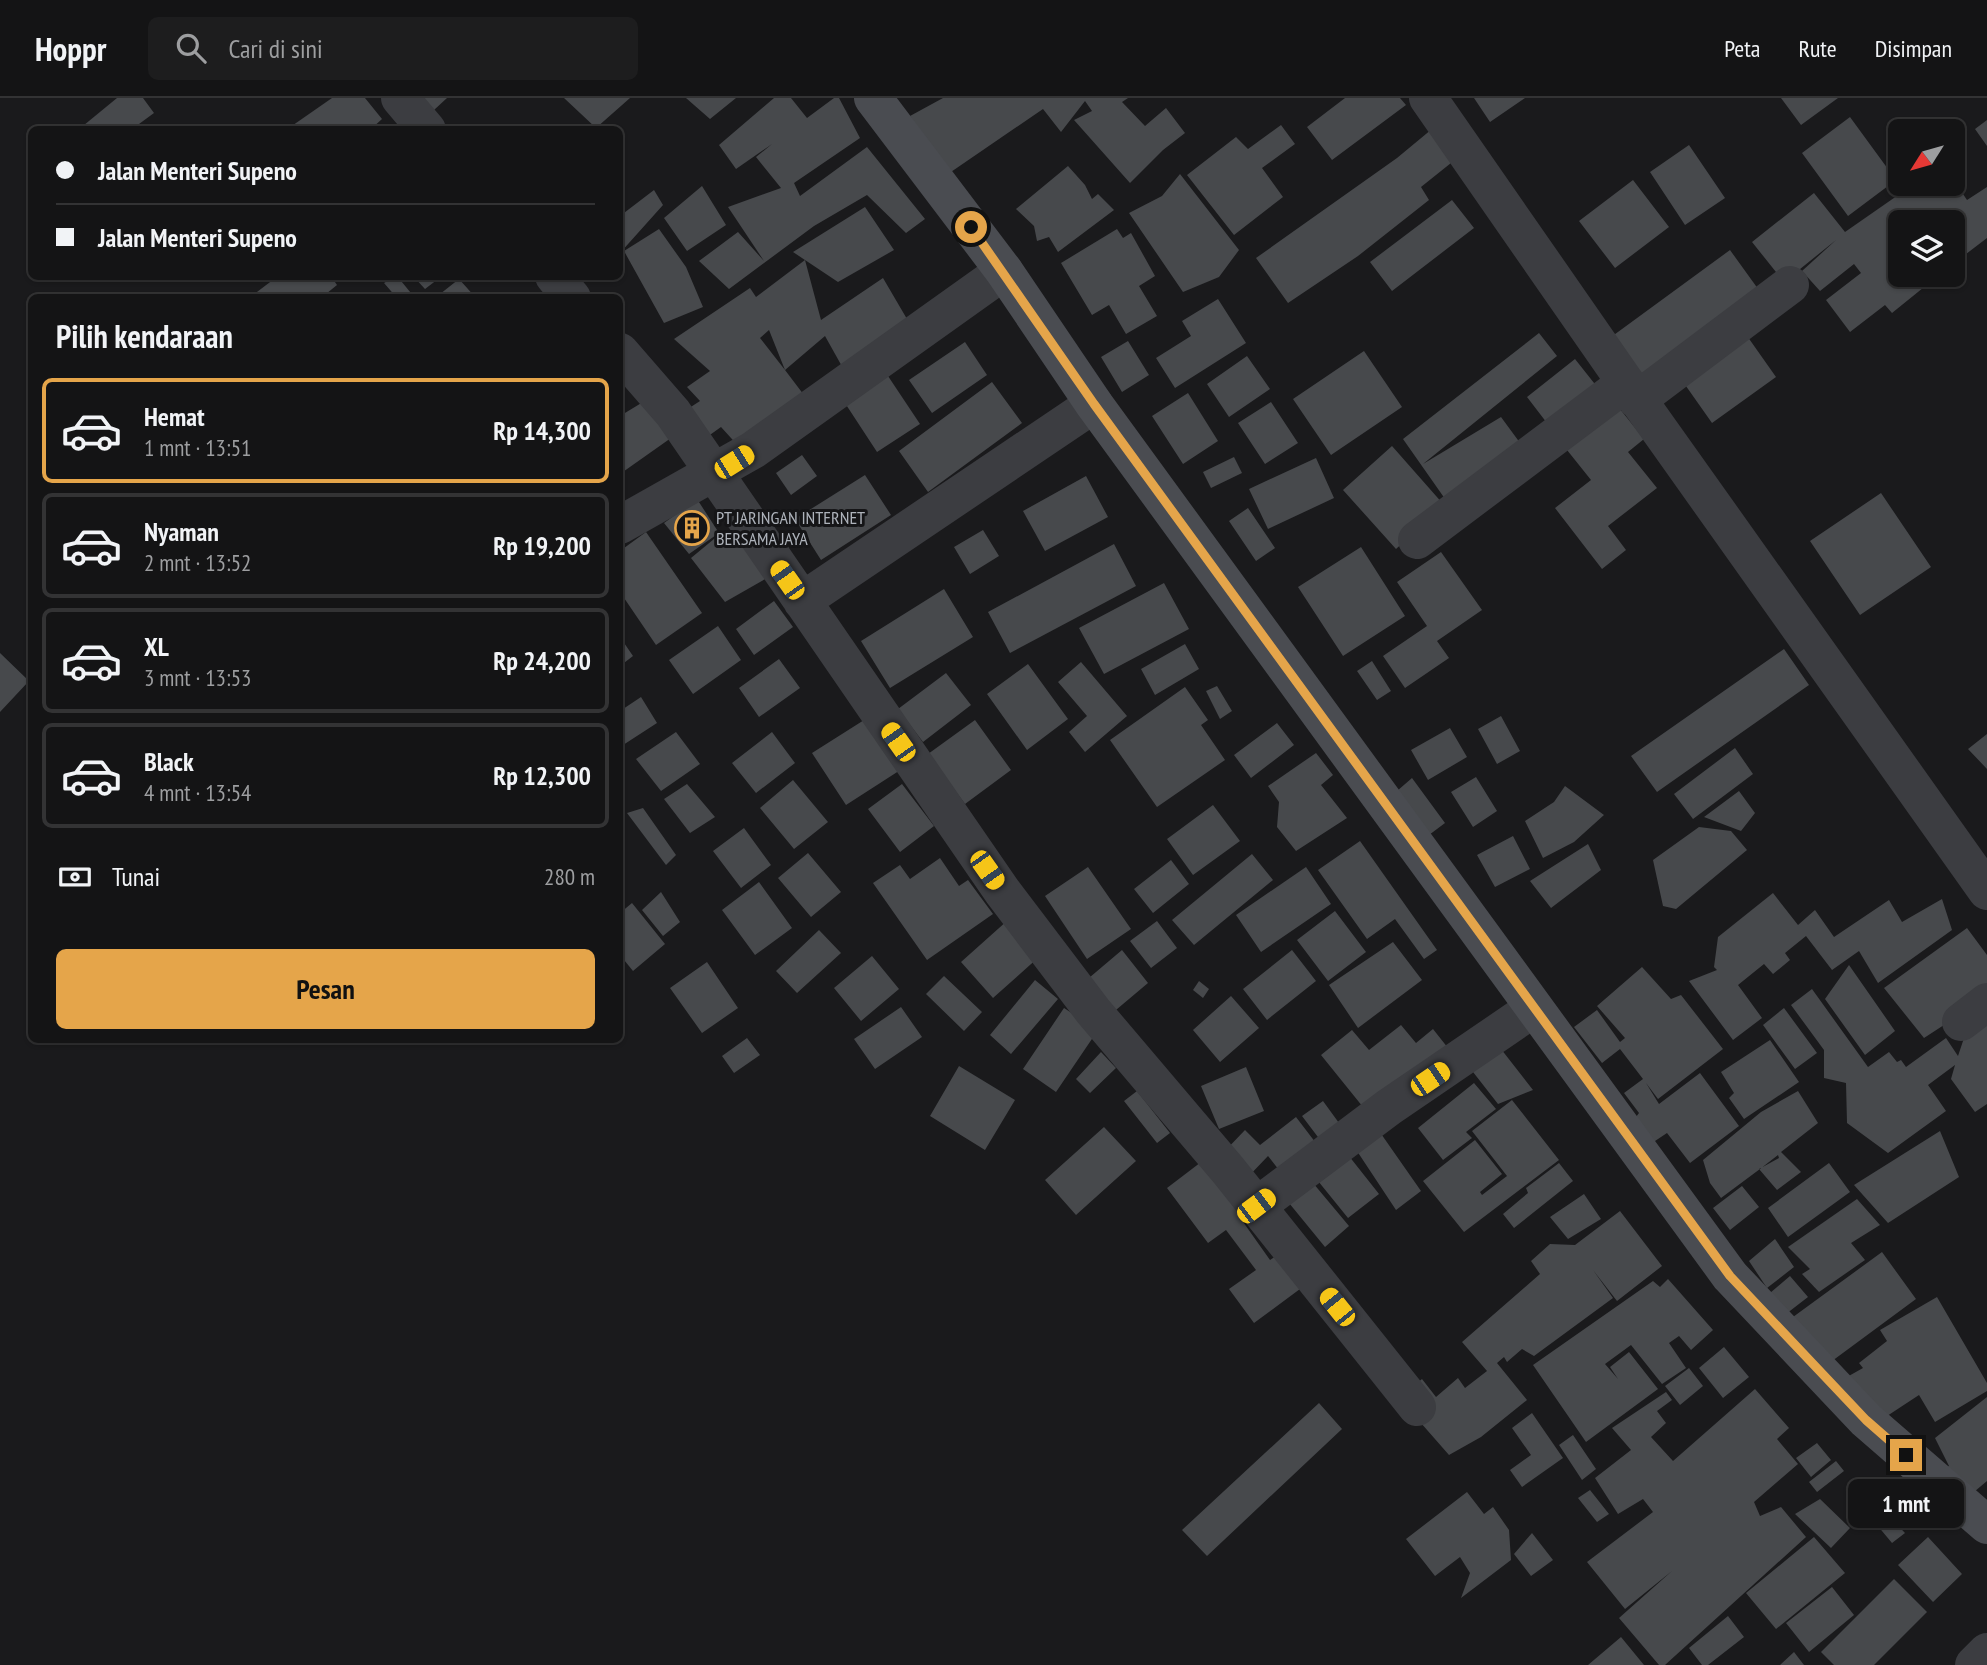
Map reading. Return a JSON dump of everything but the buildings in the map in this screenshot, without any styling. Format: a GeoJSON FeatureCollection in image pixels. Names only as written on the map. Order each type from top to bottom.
{"type":"FeatureCollection","features":[{"type":"Feature","properties":{"kind":"main road"},"geometry":{"type":"LineString","coordinates":[[873,98],[1004,271],[1094,404],[1730,1276],[1866,1420],[1987,1525]]}},
{"type":"Feature","properties":{"kind":"street"},"geometry":{"type":"LineString","coordinates":[[400,98],[424,126]]}},
{"type":"Feature","properties":{"kind":"street"},"geometry":{"type":"LineString","coordinates":[[1428,98],[1632,392],[1987,891]]}},
{"type":"Feature","properties":{"kind":"street"},"geometry":{"type":"LineString","coordinates":[[623,523],[715,474],[765,442],[1004,271]]}},
{"type":"Feature","properties":{"kind":"street"},"geometry":{"type":"LineString","coordinates":[[557,280],[569,294]]}},
{"type":"Feature","properties":{"kind":"street"},"geometry":{"type":"LineString","coordinates":[[1417,540],[1790,285]]}},
{"type":"Feature","properties":{"kind":"street"},"geometry":{"type":"LineString","coordinates":[[623,355],[673,413],[1002,891],[1093,1012],[1256,1206],[1417,1407]]}},
{"type":"Feature","properties":{"kind":"street"},"geometry":{"type":"LineString","coordinates":[[802,601],[1094,404]]}},
{"type":"Feature","properties":{"kind":"street"},"geometry":{"type":"LineString","coordinates":[[1256,1206],[1389,1107],[1534,1008]]}},
{"type":"Feature","properties":{"kind":"street"},"geometry":{"type":"LineString","coordinates":[[1974,1665],[1987,1651]]}},
{"type":"Feature","properties":{"kind":"place","name":"PT JARINGAN INTERNET BERSAMA JAYA"},"geometry":{"type":"Point","coordinates":[692,528]}},
{"type":"Feature","properties":{"kind":"route"},"geometry":{"type":"LineString","coordinates":[[971,227],[1094,404],[1730,1276],[1866,1420],[1906,1455]]}}]}
